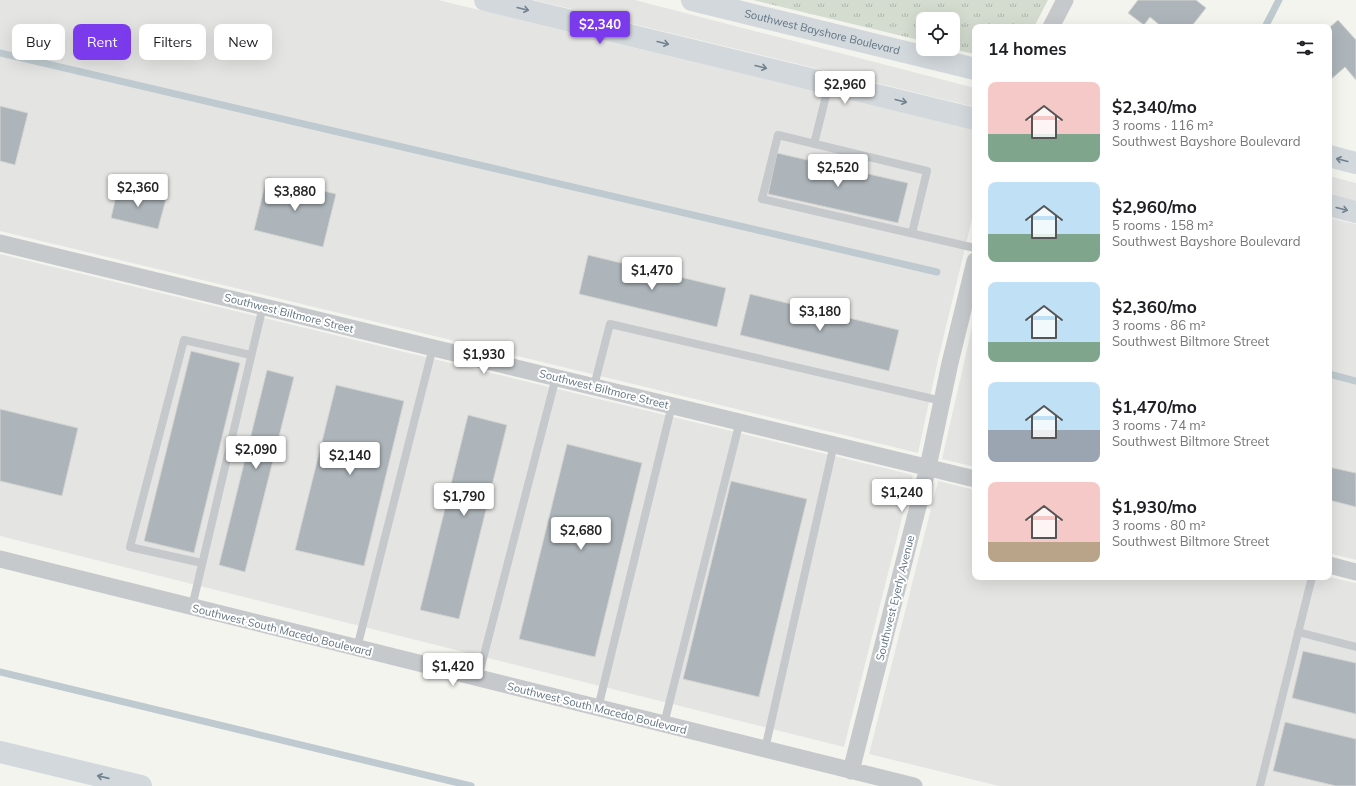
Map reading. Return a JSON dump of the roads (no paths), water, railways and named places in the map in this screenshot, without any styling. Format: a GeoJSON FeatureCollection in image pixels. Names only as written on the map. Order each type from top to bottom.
{"type":"FeatureCollection","features":[{"type":"Feature","properties":{"kind":"main road"},"geometry":{"type":"LineString","coordinates":[[485,0],[972,118]]}},
{"type":"Feature","properties":{"kind":"main road","name":"Southwest Bayshore Boulevard"},"geometry":{"type":"LineString","coordinates":[[692,0],[972,68]]}},
{"type":"Feature","properties":{"kind":"main road"},"geometry":{"type":"LineString","coordinates":[[1332,157],[1356,163]]}},
{"type":"Feature","properties":{"kind":"main road"},"geometry":{"type":"LineString","coordinates":[[1332,206],[1356,212]]}},
{"type":"Feature","properties":{"kind":"main road"},"geometry":{"type":"LineString","coordinates":[[0,752],[141,786]]}},
{"type":"Feature","properties":{"kind":"street"},"geometry":{"type":"LineString","coordinates":[[1052,24],[1063,0]]}},
{"type":"Feature","properties":{"kind":"street","name":"Southwest Biltmore Street"},"geometry":{"type":"LineString","coordinates":[[0,243],[972,478]]}},
{"type":"Feature","properties":{"kind":"street","name":"Southwest Eyerly Avenue"},"geometry":{"type":"LineString","coordinates":[[851,771],[928,467],[972,274]]}},
{"type":"Feature","properties":{"kind":"street","name":"Southwest South Macedo Boulevard"},"geometry":{"type":"LineString","coordinates":[[0,559],[914,786]]}},
{"type":"Feature","properties":{"kind":"street"},"geometry":{"type":"LineString","coordinates":[[1332,566],[1356,572]]}},
{"type":"Feature","properties":{"kind":"lane"},"geometry":{"type":"LineString","coordinates":[[814,144],[830,83]]}},
{"type":"Feature","properties":{"kind":"lane"},"geometry":{"type":"LineString","coordinates":[[912,234],[927,170],[778,135],[762,199],[912,234],[972,247]]}},
{"type":"Feature","properties":{"kind":"lane"},"geometry":{"type":"LineString","coordinates":[[192,607],[263,306]]}},
{"type":"Feature","properties":{"kind":"lane"},"geometry":{"type":"LineString","coordinates":[[594,386],[610,324],[942,401]]}},
{"type":"Feature","properties":{"kind":"lane"},"geometry":{"type":"LineString","coordinates":[[202,563],[130,547],[184,340],[251,355]]}},
{"type":"Feature","properties":{"kind":"lane"},"geometry":{"type":"LineString","coordinates":[[357,648],[433,347]]}},
{"type":"Feature","properties":{"kind":"lane"},"geometry":{"type":"LineString","coordinates":[[478,678],[556,377]]}},
{"type":"Feature","properties":{"kind":"lane"},"geometry":{"type":"LineString","coordinates":[[598,708],[672,405]]}},
{"type":"Feature","properties":{"kind":"lane"},"geometry":{"type":"LineString","coordinates":[[664,724],[740,422]]}},
{"type":"Feature","properties":{"kind":"lane"},"geometry":{"type":"LineString","coordinates":[[765,749],[834,444]]}},
{"type":"Feature","properties":{"kind":"lane"},"geometry":{"type":"LineString","coordinates":[[1260,786],[1311,580]]}},
{"type":"Feature","properties":{"kind":"lane"},"geometry":{"type":"LineString","coordinates":[[1298,632],[1356,647]]}},
{"type":"Feature","properties":{"kind":"waterway"},"geometry":{"type":"LineString","coordinates":[[1267,24],[1279,0]]}},
{"type":"Feature","properties":{"kind":"waterway"},"geometry":{"type":"LineString","coordinates":[[0,53],[937,272]]}},
{"type":"Feature","properties":{"kind":"waterway"},"geometry":{"type":"LineString","coordinates":[[1332,375],[1356,381]]}},
{"type":"Feature","properties":{"kind":"waterway"},"geometry":{"type":"LineString","coordinates":[[0,672],[471,786]]}}]}
